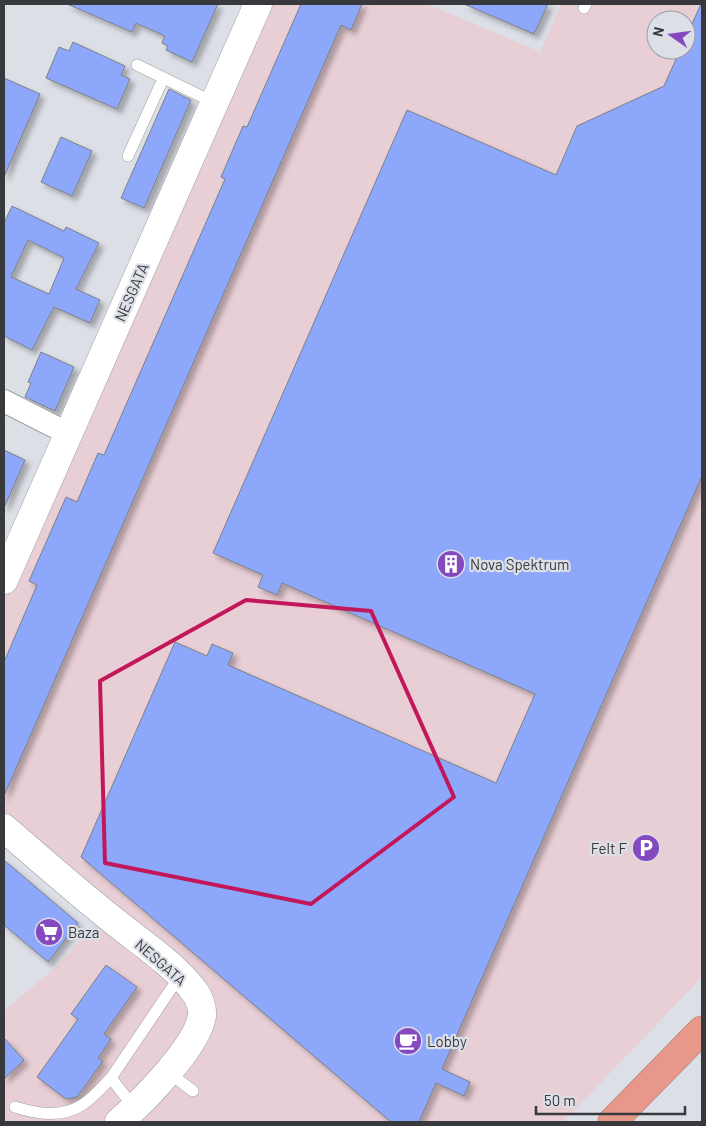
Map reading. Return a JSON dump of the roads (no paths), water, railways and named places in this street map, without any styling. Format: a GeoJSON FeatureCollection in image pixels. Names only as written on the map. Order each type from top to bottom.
{"type":"FeatureCollection","features":[{"type":"Feature","properties":{"kind":"highway"},"geometry":{"type":"LineString","coordinates":[[612,1122],[702,1030]]}},
{"type":"Feature","properties":{"kind":"street","name":"NESGATA"},"geometry":{"type":"LineString","coordinates":[[4,580],[258,4]]}},
{"type":"Feature","properties":{"kind":"street"},"geometry":{"type":"LineString","coordinates":[[4,402],[69,434]]}},
{"type":"Feature","properties":{"kind":"street","name":"NESGATA"},"geometry":{"type":"LineString","coordinates":[[4,828],[181,977],[195,992],[202,1015],[190,1044],[168,1072],[128,1114]]}},
{"type":"Feature","properties":{"kind":"lane"},"geometry":{"type":"LineString","coordinates":[[137,65],[214,103]]}},
{"type":"Feature","properties":{"kind":"lane"},"geometry":{"type":"LineString","coordinates":[[128,156],[163,78]]}},
{"type":"Feature","properties":{"kind":"lane"},"geometry":{"type":"LineString","coordinates":[[15,1107],[31,1112],[57,1114],[83,1104],[111,1078],[181,977]]}},
{"type":"Feature","properties":{"kind":"lane"},"geometry":{"type":"LineString","coordinates":[[168,1072],[193,1091]]}},
{"type":"Feature","properties":{"kind":"lane"},"geometry":{"type":"LineString","coordinates":[[111,1078],[125,1096],[128,1114]]}},
{"type":"Feature","properties":{"kind":"place","name":"Nova Spektrum"},"geometry":{"type":"Point","coordinates":[451,564]}},
{"type":"Feature","properties":{"kind":"place","name":"Felt F"},"geometry":{"type":"Point","coordinates":[646,848]}},
{"type":"Feature","properties":{"kind":"place","name":"Baza"},"geometry":{"type":"Point","coordinates":[49,932]}},
{"type":"Feature","properties":{"kind":"place","name":"Lobby"},"geometry":{"type":"Point","coordinates":[408,1041]}}]}
